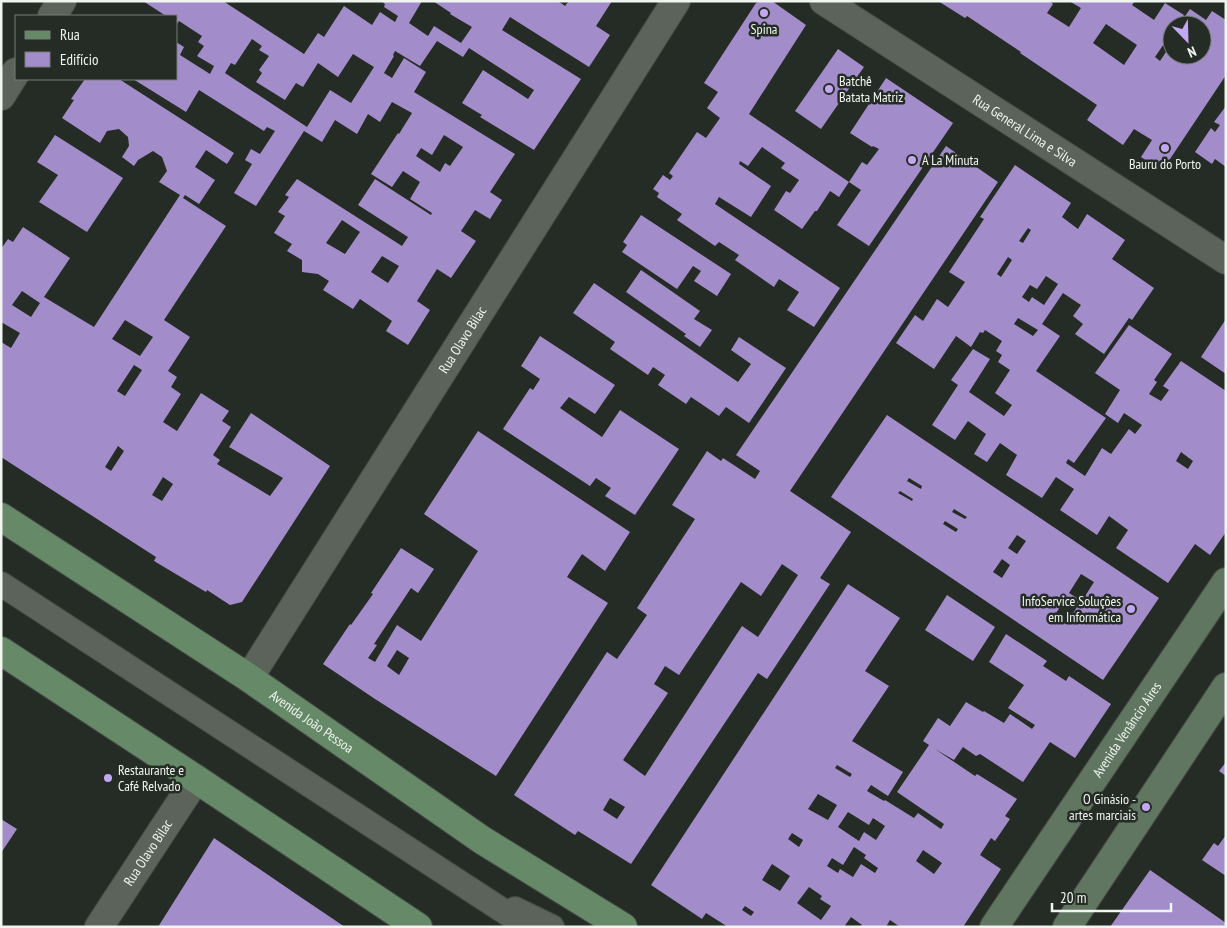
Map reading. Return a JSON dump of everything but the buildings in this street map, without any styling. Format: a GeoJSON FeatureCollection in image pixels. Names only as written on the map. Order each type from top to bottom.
{"type":"FeatureCollection","features":[{"type":"Feature","properties":{"kind":"main road","name":"Avenida João Pessoa"},"geometry":{"type":"LineString","coordinates":[[1,516],[249,678],[482,840],[623,927]]}},
{"type":"Feature","properties":{"kind":"main road","name":"Avenida Venâncio Aires"},"geometry":{"type":"LineString","coordinates":[[994,927],[1226,582]]}},
{"type":"Feature","properties":{"kind":"main road"},"geometry":{"type":"LineString","coordinates":[[1,651],[418,927]]}},
{"type":"Feature","properties":{"kind":"main road"},"geometry":{"type":"LineString","coordinates":[[1067,927],[1226,687]]}},
{"type":"Feature","properties":{"kind":"street"},"geometry":{"type":"LineString","coordinates":[[53,15],[62,1]]}},
{"type":"Feature","properties":{"kind":"street","name":"Rua Olavo Bilac"},"geometry":{"type":"LineString","coordinates":[[249,678],[676,1]]}},
{"type":"Feature","properties":{"kind":"street","name":"Rua General Lima e Silva"},"geometry":{"type":"LineString","coordinates":[[824,1],[1226,260]]}},
{"type":"Feature","properties":{"kind":"street"},"geometry":{"type":"LineString","coordinates":[[1,96],[15,74]]}},
{"type":"Feature","properties":{"kind":"street","name":"Rua Olavo Bilac"},"geometry":{"type":"LineString","coordinates":[[99,927],[196,779]]}},
{"type":"Feature","properties":{"kind":"lane"},"geometry":{"type":"LineString","coordinates":[[1,584],[528,927]]}},
{"type":"Feature","properties":{"kind":"lane"},"geometry":{"type":"LineString","coordinates":[[457,880],[510,927]]}},
{"type":"Feature","properties":{"kind":"lane"},"geometry":{"type":"LineString","coordinates":[[457,880],[552,927]]}},
{"type":"Feature","properties":{"kind":"place","name":"Spina"},"geometry":{"type":"Point","coordinates":[764,13]}},
{"type":"Feature","properties":{"kind":"place","name":"Batchê Batata Matriz"},"geometry":{"type":"Point","coordinates":[829,89]}},
{"type":"Feature","properties":{"kind":"place","name":"Bauru do Porto"},"geometry":{"type":"Point","coordinates":[1165,148]}},
{"type":"Feature","properties":{"kind":"place","name":"A La Minuta"},"geometry":{"type":"Point","coordinates":[912,160]}},
{"type":"Feature","properties":{"kind":"place","name":"InfoService Soluções em Informática"},"geometry":{"type":"Point","coordinates":[1131,609]}},
{"type":"Feature","properties":{"kind":"place","name":"Restaurante e Café Relvado"},"geometry":{"type":"Point","coordinates":[108,778]}},
{"type":"Feature","properties":{"kind":"place","name":"O Ginásio - artes marciais"},"geometry":{"type":"Point","coordinates":[1146,807]}}]}
